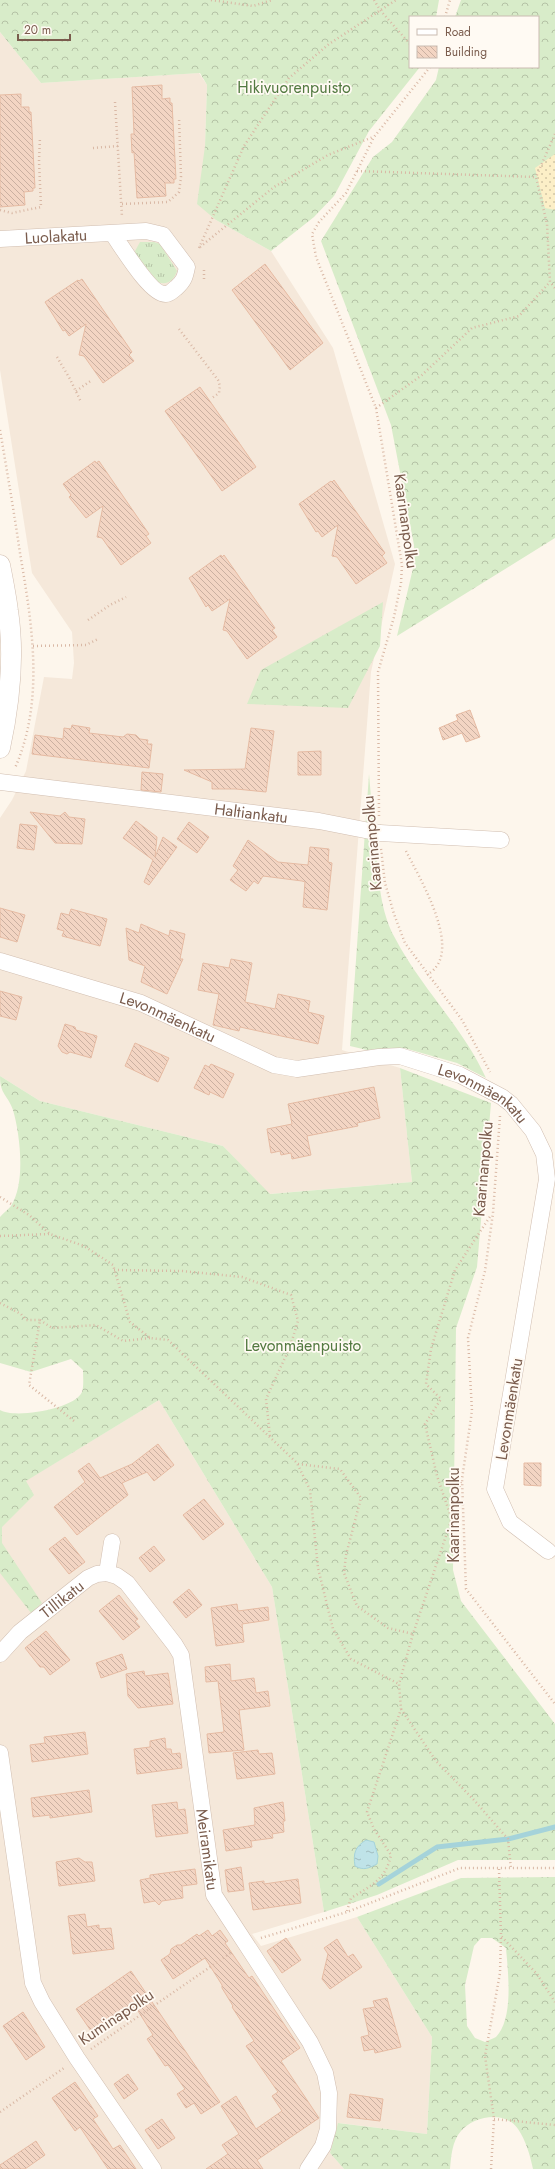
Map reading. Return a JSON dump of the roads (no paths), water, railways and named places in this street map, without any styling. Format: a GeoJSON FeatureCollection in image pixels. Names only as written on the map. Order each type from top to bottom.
{"type":"FeatureCollection","features":[{"type":"Feature","properties":{"kind":"street","name":"Luolakatu"},"geometry":{"type":"LineString","coordinates":[[0,239],[117,228],[146,231],[163,235],[183,260],[187,268],[185,280],[165,295],[158,293],[146,281],[117,228]]}},
{"type":"Feature","properties":{"kind":"street"},"geometry":{"type":"LineString","coordinates":[[0,567],[8,611],[12,666],[10,690],[0,748]]}},
{"type":"Feature","properties":{"kind":"street","name":"Haltiankatu"},"geometry":{"type":"LineString","coordinates":[[0,782],[320,821],[380,833],[501,840]]}},
{"type":"Feature","properties":{"kind":"street","name":"Levonmäenkatu"},"geometry":{"type":"LineString","coordinates":[[0,961],[141,1003],[274,1065],[296,1068],[379,1057],[400,1056],[460,1075],[502,1097],[511,1104],[533,1131],[544,1154],[546,1180],[496,1489],[510,1522],[548,1551]]}},
{"type":"Feature","properties":{"kind":"street"},"geometry":{"type":"LineString","coordinates":[[106,1573],[112,1542]]}},
{"type":"Feature","properties":{"kind":"street","name":"Tillikatu"},"geometry":{"type":"LineString","coordinates":[[0,1654],[20,1632],[88,1578],[97,1574],[106,1573]]}},
{"type":"Feature","properties":{"kind":"street","name":"Meiramikatu"},"geometry":{"type":"LineString","coordinates":[[106,1573],[117,1576],[127,1583],[175,1645],[181,1655],[214,1895],[310,2042],[325,2073],[329,2093],[330,2112],[328,2129],[323,2146],[308,2169]]}},
{"type":"Feature","properties":{"kind":"street"},"geometry":{"type":"LineString","coordinates":[[0,1753],[5,1829],[33,1983],[42,2002],[77,2058],[153,2169]]}},
{"type":"Feature","properties":{"kind":"water"},"geometry":{"type":"Polygon","coordinates":[[[366,1840],[374,1842],[378,1856],[377,1864],[364,1869],[355,1866],[354,1857],[359,1845],[366,1840]]]}},
{"type":"Feature","properties":{"kind":"waterway"},"geometry":{"type":"LineString","coordinates":[[379,1884],[437,1847],[508,1839],[555,1827]]}},
{"type":"Feature","properties":{"kind":"park label","name":"Hikivuorenpuisto"},"geometry":{"type":"Point","coordinates":[294,87]}},
{"type":"Feature","properties":{"kind":"park label","name":"Levonmäenpuisto"},"geometry":{"type":"Point","coordinates":[303,1345]}}]}
